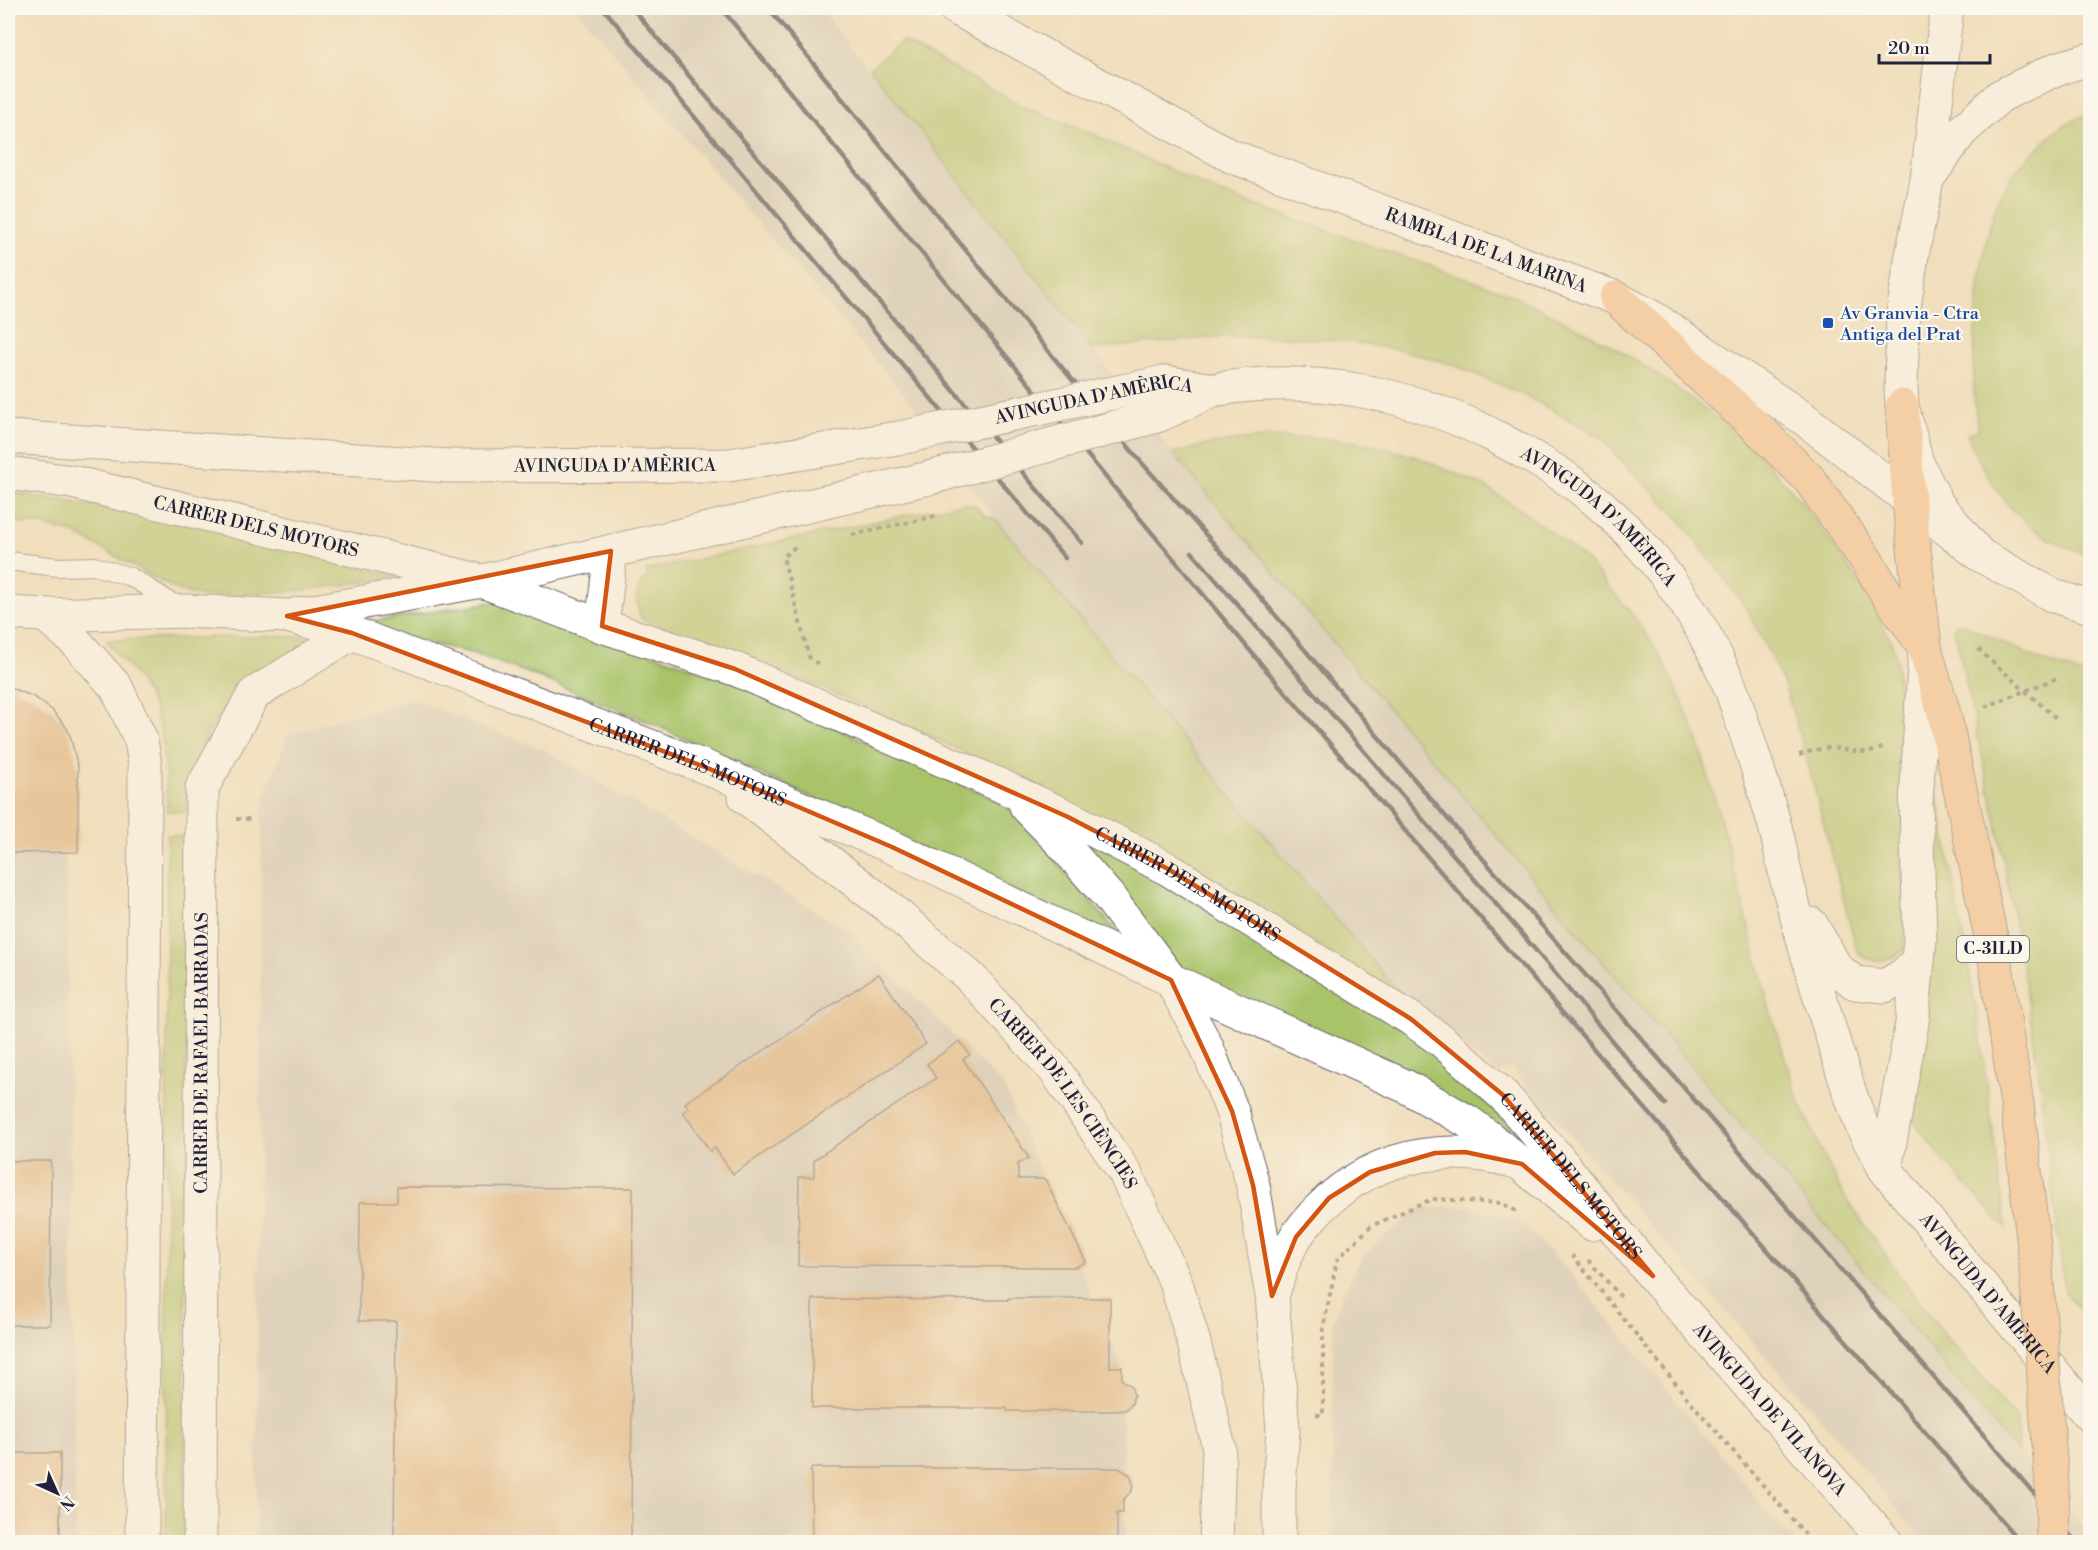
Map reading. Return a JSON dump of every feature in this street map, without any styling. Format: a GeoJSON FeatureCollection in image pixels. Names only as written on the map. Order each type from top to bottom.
{"type":"FeatureCollection","features":[{"type":"Feature","properties":{"kind":"highway"},"geometry":{"type":"LineString","coordinates":[[1616,298],[1762,433],[1809,480],[1925,648]]}},
{"type":"Feature","properties":{"kind":"highway","name":"C-31LD"},"geometry":{"type":"LineString","coordinates":[[1902,406],[1909,502],[1925,648],[1947,729],[1994,952],[2017,1104],[2035,1255],[2052,1486],[2053,1542]]}},
{"type":"Feature","properties":{"kind":"street","name":"RAMBLA DE LA MARINA"},"geometry":{"type":"LineString","coordinates":[[955,8],[1231,156],[1616,298],[1652,317],[1803,418],[1980,555]]}},
{"type":"Feature","properties":{"kind":"street","name":"C-31LD"},"geometry":{"type":"LineString","coordinates":[[1902,406],[1903,314],[1926,180],[1947,8]]}},
{"type":"Feature","properties":{"kind":"street"},"geometry":{"type":"LineString","coordinates":[[1926,180],[1961,132],[2000,96],[2056,69],[2091,59]]}},
{"type":"Feature","properties":{"kind":"street","name":"AVINGUDA D'AMÈRICA"},"geometry":{"type":"LineString","coordinates":[[8,437],[461,466],[729,465],[904,437],[1165,382],[1213,390]]}},
{"type":"Feature","properties":{"kind":"street","name":"AVINGUDA D'AMÈRICA"},"geometry":{"type":"LineString","coordinates":[[287,616],[482,581],[929,478],[1160,414],[1213,390],[1301,383],[1346,388],[1421,405],[1472,425],[1519,449],[1563,476],[1621,524],[1658,566],[1706,635],[1727,678],[1758,767],[1813,976],[1844,1076],[1864,1129],[1885,1169],[2091,1416]]}},
{"type":"Feature","properties":{"kind":"street"},"geometry":{"type":"LineString","coordinates":[[1902,406],[1917,463],[1938,505],[1980,555],[2054,596],[2091,607]]}},
{"type":"Feature","properties":{"kind":"street","name":"CARRER DELS MOTORS"},"geometry":{"type":"LineString","coordinates":[[8,473],[72,482],[482,581],[602,626],[735,669],[1068,817],[1168,869],[1381,1000],[1442,1041],[1503,1095],[1557,1157],[1653,1276]]}},
{"type":"Feature","properties":{"kind":"street"},"geometry":{"type":"LineString","coordinates":[[602,626],[611,551]]}},
{"type":"Feature","properties":{"kind":"street","name":"CARRER DELS MOTORS"},"geometry":{"type":"LineString","coordinates":[[8,613],[45,615],[185,611],[287,616],[352,633],[705,767],[892,848],[1171,980],[1405,1086],[1467,1121],[1522,1164],[1653,1276]]}},
{"type":"Feature","properties":{"kind":"street"},"geometry":{"type":"LineString","coordinates":[[45,615],[75,641],[116,687],[141,740],[146,765],[142,1542]]}},
{"type":"Feature","properties":{"kind":"street","name":"CARRER DE RAFAEL BARRADAS"},"geometry":{"type":"LineString","coordinates":[[200,1542],[202,788],[254,694],[352,633]]}},
{"type":"Feature","properties":{"kind":"street"},"geometry":{"type":"LineString","coordinates":[[1885,1169],[1912,1023],[1918,961],[1920,899],[1916,802],[1925,648]]}},
{"type":"Feature","properties":{"kind":"street","name":"CARRER DE LES CIÈNCIES"},"geometry":{"type":"LineString","coordinates":[[705,767],[886,905],[970,977],[1055,1070],[1125,1173],[1176,1282],[1194,1343],[1219,1448],[1216,1542]]}},
{"type":"Feature","properties":{"kind":"street","name":"CARRER DELS MOTORS"},"geometry":{"type":"LineString","coordinates":[[997,784],[1035,814],[1060,841],[1109,897],[1171,980]]}},
{"type":"Feature","properties":{"kind":"street","name":"AVINGUDA D'AMÈRICA"},"geometry":{"type":"LineString","coordinates":[[1788,884],[1838,969],[1855,983],[1885,986],[1903,975],[1918,961]]}},
{"type":"Feature","properties":{"kind":"street"},"geometry":{"type":"LineString","coordinates":[[1171,980],[1206,1045],[1232,1111],[1253,1185],[1272,1296],[1282,1429],[1279,1542]]}},
{"type":"Feature","properties":{"kind":"street"},"geometry":{"type":"LineString","coordinates":[[1272,1296],[1283,1263],[1296,1237],[1329,1198],[1349,1183],[1397,1161],[1436,1153],[1465,1152],[1498,1157],[1522,1164]]}},
{"type":"Feature","properties":{"kind":"street","name":"AVINGUDA DE VILANOVA"},"geometry":{"type":"LineString","coordinates":[[1653,1276],[1886,1542]]}},
{"type":"Feature","properties":{"kind":"lane","name":"CARRER DELS MOTORS"},"geometry":{"type":"LineString","coordinates":[[8,561],[58,567],[94,566],[131,577],[185,611]]}},
{"type":"Feature","properties":{"kind":"path"},"geometry":{"type":"LineString","coordinates":[[850,536],[945,514]]}},
{"type":"Feature","properties":{"kind":"path"},"geometry":{"type":"LineString","coordinates":[[805,545],[794,547],[783,557],[809,657],[826,670]]}},
{"type":"Feature","properties":{"kind":"path"},"geometry":{"type":"LineString","coordinates":[[1978,649],[2057,719]]}},
{"type":"Feature","properties":{"kind":"path"},"geometry":{"type":"LineString","coordinates":[[1985,707],[2057,678]]}},
{"type":"Feature","properties":{"kind":"path"},"geometry":{"type":"LineString","coordinates":[[1799,755],[1829,748],[1859,752],[1878,751],[1887,744]]}},
{"type":"Feature","properties":{"kind":"path"},"geometry":{"type":"LineString","coordinates":[[229,819],[252,819]]}},
{"type":"Feature","properties":{"kind":"path"},"geometry":{"type":"LineString","coordinates":[[1323,1415],[1323,1329],[1337,1260],[1371,1226],[1432,1199],[1501,1203],[1521,1213]]}},
{"type":"Feature","properties":{"kind":"path"},"geometry":{"type":"LineString","coordinates":[[1566,1247],[1689,1400],[1812,1542]]}},
{"type":"Feature","properties":{"kind":"highlighted area"},"geometry":{"type":"Polygon","coordinates":[[[611,551],[602,626],[735,669],[1068,817],[1168,869],[1411,1019],[1503,1095],[1653,1276],[1522,1164],[1465,1152],[1435,1153],[1370,1172],[1329,1198],[1296,1237],[1272,1296],[1253,1185],[1232,1111],[1171,980],[892,847],[705,767],[352,633],[287,616],[611,551]]]}},
{"type":"Feature","properties":{"kind":"shaded area"},"geometry":{"type":"Polygon","coordinates":[[[575,8],[820,8],[1093,349],[1173,453],[2018,1453],[2090,1535],[2090,1542],[1925,1542],[1815,1412],[1510,1067],[1498,1074],[1406,1001],[995,519],[913,405],[575,8]]]}},
{"type":"Feature","properties":{"kind":"shaded area"},"geometry":{"type":"Polygon","coordinates":[[[8,672],[10,672],[65,796],[76,1542],[8,1542],[8,672]]]}},
{"type":"Feature","properties":{"kind":"shaded area"},"geometry":{"type":"Polygon","coordinates":[[[410,699],[545,750],[849,931],[1003,1085],[1121,1365],[1126,1542],[256,1542],[262,805],[288,734],[410,699]]]}},
{"type":"Feature","properties":{"kind":"shaded area"},"geometry":{"type":"Polygon","coordinates":[[[1470,1207],[1519,1221],[1569,1271],[1793,1542],[1332,1542],[1333,1322],[1342,1295],[1363,1255],[1419,1208],[1470,1207]]]}},
{"type":"Feature","properties":{"kind":"green space"},"geometry":{"type":"Polygon","coordinates":[[[902,41],[1030,110],[1090,133],[1220,193],[1508,293],[1617,349],[1661,377],[1725,424],[1760,455],[1800,500],[1855,576],[1890,638],[1896,657],[1904,765],[1904,950],[1893,958],[1880,961],[1868,959],[1857,951],[1803,745],[1784,684],[1764,643],[1743,603],[1678,517],[1613,452],[1604,439],[1530,398],[1454,365],[1401,350],[1343,341],[1227,336],[1093,349],[870,68],[902,41]]]}},
{"type":"Feature","properties":{"kind":"green space"},"geometry":{"type":"Polygon","coordinates":[[[2090,114],[2090,557],[2037,531],[2011,508],[1982,466],[1967,434],[1978,430],[1973,377],[1976,324],[1984,254],[1995,210],[2007,183],[2017,169],[2063,126],[2090,114]]]}},
{"type":"Feature","properties":{"kind":"green space"},"geometry":{"type":"Polygon","coordinates":[[[1267,437],[1321,438],[1370,444],[1419,458],[1484,486],[1524,512],[1583,557],[1632,614],[1660,655],[1698,740],[1727,842],[1770,1011],[1798,1099],[1819,1146],[1843,1194],[1897,1272],[1939,1328],[2017,1419],[2018,1453],[1173,453],[1211,444],[1267,437]]]}},
{"type":"Feature","properties":{"kind":"green space"},"geometry":{"type":"Polygon","coordinates":[[[8,492],[244,534],[399,577],[306,590],[203,597],[169,586],[74,533],[36,524],[8,522],[8,492]]]}},
{"type":"Feature","properties":{"kind":"green space"},"geometry":{"type":"Polygon","coordinates":[[[963,503],[976,506],[985,516],[995,519],[1406,1001],[962,751],[822,688],[641,619],[637,596],[640,586],[648,576],[647,570],[963,503]]]}},
{"type":"Feature","properties":{"kind":"green space"},"geometry":{"type":"Polygon","coordinates":[[[500,601],[732,681],[1001,802],[1017,815],[1127,944],[658,726],[534,675],[475,654],[368,628],[369,622],[500,601]]]}},
{"type":"Feature","properties":{"kind":"green space"},"geometry":{"type":"Polygon","coordinates":[[[1961,623],[2040,660],[2090,677],[2090,1321],[2065,1293],[2039,1076],[2021,956],[1996,820],[1954,628],[1956,624],[1961,623]]]}},
{"type":"Feature","properties":{"kind":"green space"},"geometry":{"type":"Polygon","coordinates":[[[303,637],[312,640],[239,693],[227,707],[216,720],[201,747],[192,777],[186,812],[167,811],[163,743],[155,711],[139,680],[107,640],[303,637]]]}},
{"type":"Feature","properties":{"kind":"green space"},"geometry":{"type":"Polygon","coordinates":[[[1929,748],[1978,1020],[2006,1228],[1940,1156],[1908,1114],[1929,748]]]}},
{"type":"Feature","properties":{"kind":"green space"},"geometry":{"type":"Polygon","coordinates":[[[1079,833],[1409,1031],[1535,1148],[1528,1155],[1182,971],[1075,837],[1079,833]]]}},
{"type":"Feature","properties":{"kind":"green space"},"geometry":{"type":"Polygon","coordinates":[[[167,835],[187,836],[185,1542],[166,1542],[167,835]]]}},
{"type":"Feature","properties":{"kind":"building"},"geometry":{"type":"Polygon","coordinates":[[[8,687],[32,696],[52,710],[67,728],[78,768],[78,852],[8,853],[8,687]]]}},
{"type":"Feature","properties":{"kind":"building"},"geometry":{"type":"Polygon","coordinates":[[[879,974],[926,1044],[733,1174],[715,1148],[710,1151],[683,1112],[689,1108],[685,1103],[879,974]]]}},
{"type":"Feature","properties":{"kind":"building"},"geometry":{"type":"Polygon","coordinates":[[[960,1041],[970,1055],[963,1059],[1029,1158],[1018,1164],[1018,1179],[1045,1179],[1086,1262],[1075,1267],[798,1266],[799,1177],[814,1177],[814,1160],[936,1078],[927,1064],[960,1041]]]}},
{"type":"Feature","properties":{"kind":"building"},"geometry":{"type":"Polygon","coordinates":[[[8,1161],[51,1161],[50,1325],[8,1325],[8,1161]]]}},
{"type":"Feature","properties":{"kind":"building"},"geometry":{"type":"Polygon","coordinates":[[[397,1187],[633,1188],[631,1542],[394,1542],[396,1321],[359,1321],[360,1202],[397,1202],[397,1187]]]}},
{"type":"Feature","properties":{"kind":"building"},"geometry":{"type":"Polygon","coordinates":[[[1008,1298],[1110,1298],[1110,1367],[1122,1367],[1122,1380],[1131,1386],[1134,1395],[1129,1407],[1117,1411],[1007,1411],[1007,1408],[812,1408],[812,1299],[1008,1300],[1008,1298]]]}},
{"type":"Feature","properties":{"kind":"building"},"geometry":{"type":"Polygon","coordinates":[[[8,1453],[60,1453],[60,1542],[8,1542],[8,1453]]]}},
{"type":"Feature","properties":{"kind":"building"},"geometry":{"type":"Polygon","coordinates":[[[811,1468],[1119,1468],[1130,1475],[1133,1483],[1132,1491],[1123,1500],[1123,1513],[1117,1513],[1117,1542],[812,1542],[811,1468]]]}},
{"type":"Feature","properties":{"kind":"building"},"geometry":{"type":"Polygon","coordinates":[[[1454,1539],[1738,1539],[1741,1542],[1454,1542],[1454,1539]]]}},
{"type":"Feature","properties":{"kind":"railway"},"geometry":{"type":"LineString","coordinates":[[603,8],[1065,558]]}},
{"type":"Feature","properties":{"kind":"railway"},"geometry":{"type":"LineString","coordinates":[[632,8],[1082,543]]}},
{"type":"Feature","properties":{"kind":"railway"},"geometry":{"type":"LineString","coordinates":[[721,8],[1267,671],[2020,1542]]}},
{"type":"Feature","properties":{"kind":"railway"},"geometry":{"type":"LineString","coordinates":[[768,8],[1142,463],[1239,572],[1447,818],[1640,1037],[2076,1542]]}},
{"type":"Feature","properties":{"kind":"railway"},"geometry":{"type":"LineString","coordinates":[[1192,552],[1527,940],[1665,1104]]}},
{"type":"Feature","properties":{"kind":"place","name":"Av Granvia - Ctra Antiga del Prat"},"geometry":{"type":"Point","coordinates":[1828,323]}}]}
